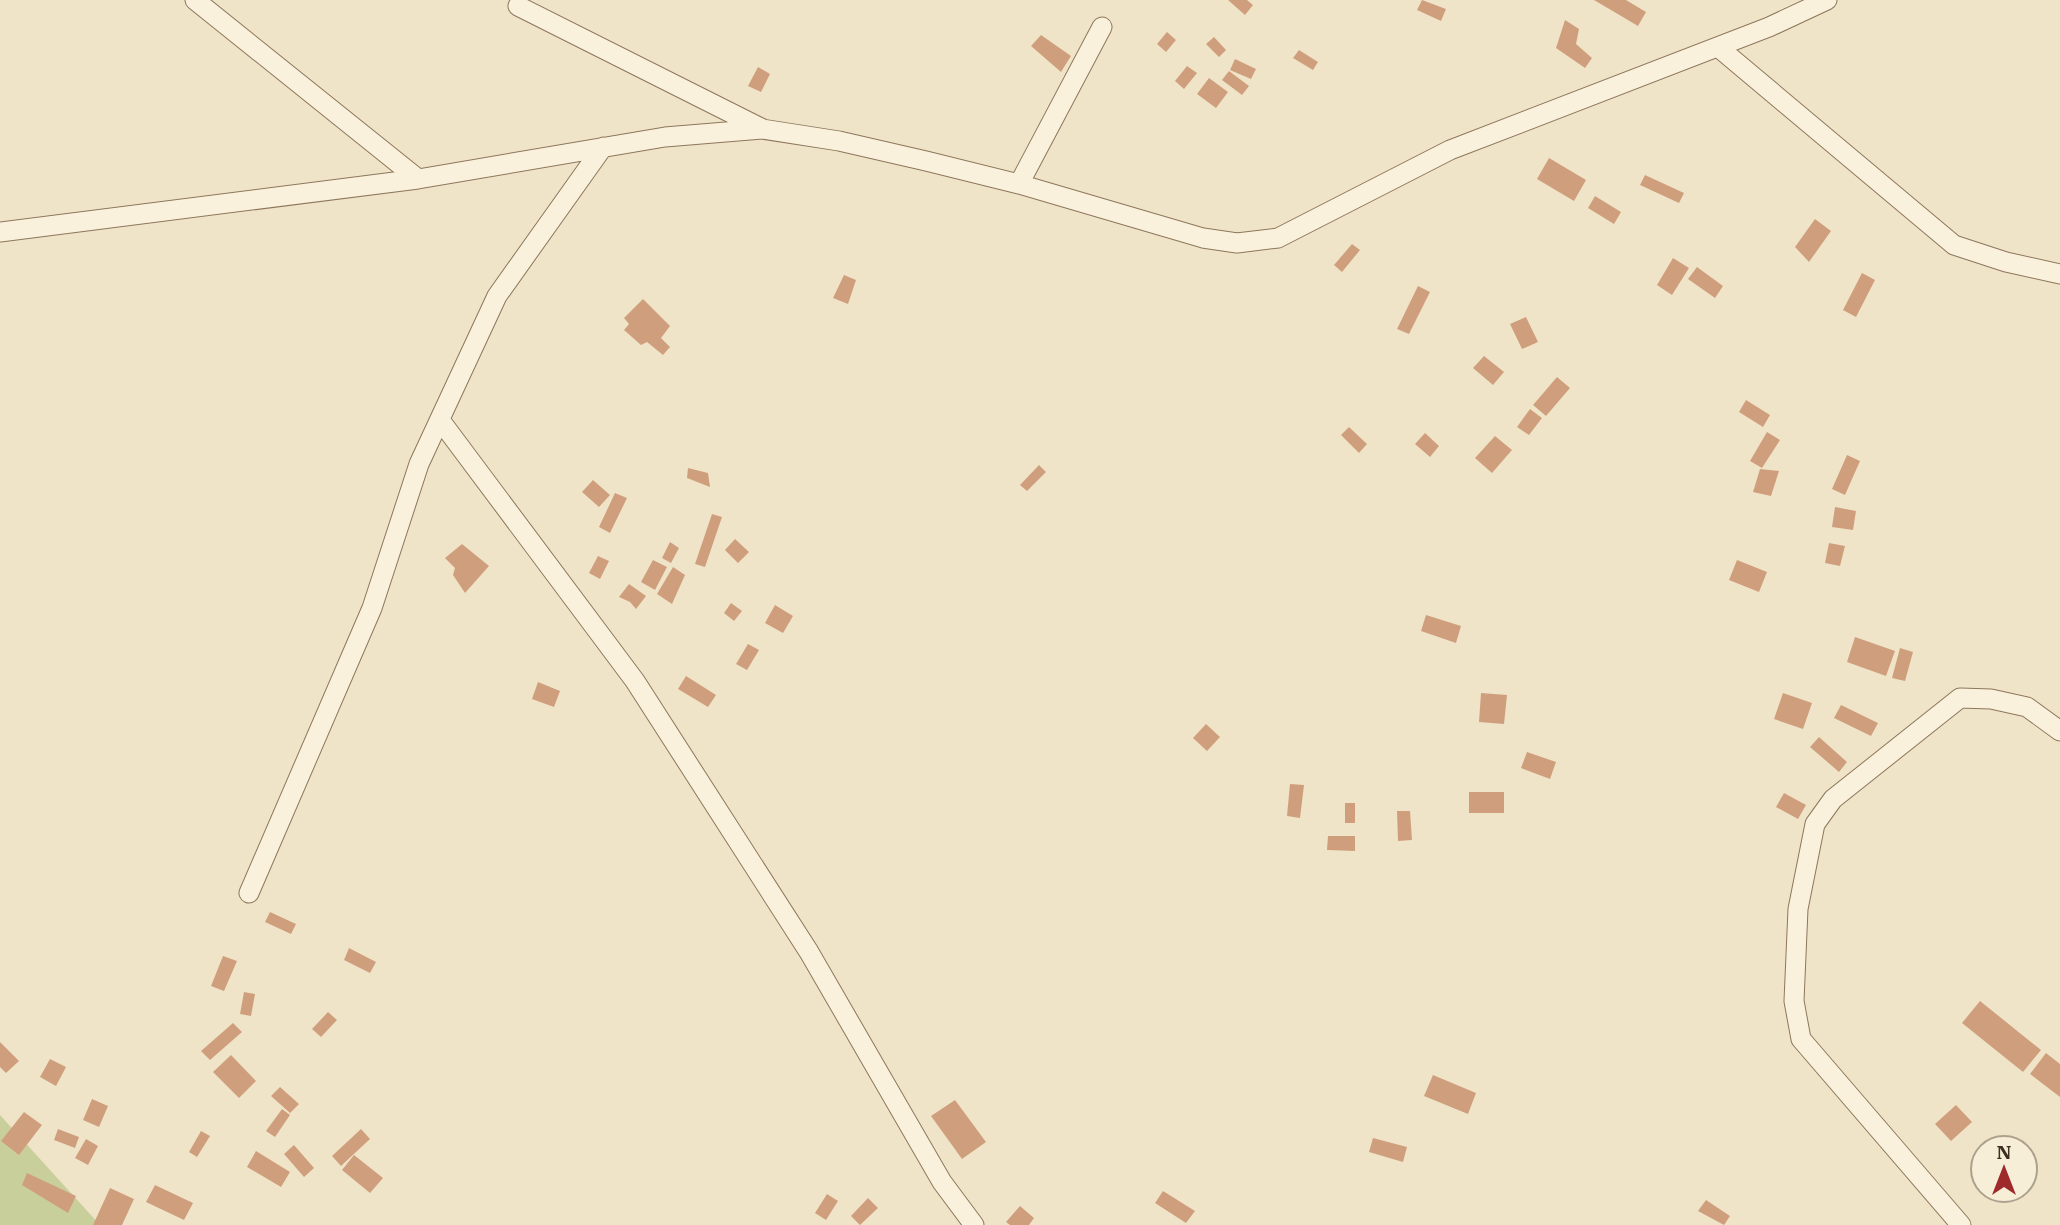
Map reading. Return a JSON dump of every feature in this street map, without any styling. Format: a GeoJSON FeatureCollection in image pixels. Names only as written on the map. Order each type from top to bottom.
{"type":"FeatureCollection","features":[{"type":"Feature","properties":{"kind":"street"},"geometry":{"type":"LineString","coordinates":[[195,0],[418,178]]}},
{"type":"Feature","properties":{"kind":"street"},"geometry":{"type":"LineString","coordinates":[[0,232],[418,178],[665,137],[762,129],[839,141],[1019,184],[1203,238],[1237,243],[1278,238],[1450,150],[1718,47],[1827,0]]}},
{"type":"Feature","properties":{"kind":"street"},"geometry":{"type":"LineString","coordinates":[[518,6],[762,129]]}},
{"type":"Feature","properties":{"kind":"street"},"geometry":{"type":"LineString","coordinates":[[1019,184],[1102,27]]}},
{"type":"Feature","properties":{"kind":"street"},"geometry":{"type":"LineString","coordinates":[[1718,47],[1954,245],[1996,259],[2060,274]]}},
{"type":"Feature","properties":{"kind":"street"},"geometry":{"type":"LineString","coordinates":[[249,893],[372,608],[419,464],[497,296],[603,147]]}},
{"type":"Feature","properties":{"kind":"street"},"geometry":{"type":"LineString","coordinates":[[440,419],[635,681],[809,952],[942,1182],[974,1225]]}},
{"type":"Feature","properties":{"kind":"street"},"geometry":{"type":"LineString","coordinates":[[1961,1225],[1801,1039],[1794,1001],[1798,909],[1807,854],[1815,824],[1833,799],[1960,698],[1990,699],[2026,708],[2060,731]]}},
{"type":"Feature","properties":{"kind":"green space"},"geometry":{"type":"Polygon","coordinates":[[[0,1115],[100,1225],[0,1225],[0,1115]]]}},
{"type":"Feature","properties":{"kind":"building"},"geometry":{"type":"Polygon","coordinates":[[[1228,0],[1247,0],[1253,5],[1245,15],[1228,0]]]}},
{"type":"Feature","properties":{"kind":"building"},"geometry":{"type":"Polygon","coordinates":[[[1422,0],[1446,9],[1441,21],[1417,10],[1422,0]]]}},
{"type":"Feature","properties":{"kind":"building"},"geometry":{"type":"Polygon","coordinates":[[[1594,0],[1626,0],[1646,12],[1638,26],[1594,0]]]}},
{"type":"Feature","properties":{"kind":"building"},"geometry":{"type":"Polygon","coordinates":[[[1565,20],[1579,29],[1576,44],[1592,58],[1585,68],[1556,48],[1565,20]]]}},
{"type":"Feature","properties":{"kind":"building"},"geometry":{"type":"Polygon","coordinates":[[[1167,32],[1176,40],[1166,52],[1157,44],[1167,32]]]}},
{"type":"Feature","properties":{"kind":"building"},"geometry":{"type":"Polygon","coordinates":[[[1041,35],[1071,56],[1061,72],[1031,46],[1041,35]]]}},
{"type":"Feature","properties":{"kind":"building"},"geometry":{"type":"Polygon","coordinates":[[[1214,37],[1226,50],[1219,57],[1206,44],[1214,37]]]}},
{"type":"Feature","properties":{"kind":"building"},"geometry":{"type":"Polygon","coordinates":[[[1299,50],[1318,62],[1313,70],[1293,58],[1299,50]]]}},
{"type":"Feature","properties":{"kind":"building"},"geometry":{"type":"Polygon","coordinates":[[[1235,59],[1256,69],[1251,79],[1230,70],[1235,59]]]}},
{"type":"Feature","properties":{"kind":"building"},"geometry":{"type":"Polygon","coordinates":[[[1187,66],[1197,73],[1184,89],[1175,81],[1187,66]]]}},
{"type":"Feature","properties":{"kind":"building"},"geometry":{"type":"Polygon","coordinates":[[[758,67],[770,74],[761,92],[748,86],[758,67]]]}},
{"type":"Feature","properties":{"kind":"building"},"geometry":{"type":"Polygon","coordinates":[[[1229,71],[1249,86],[1242,95],[1222,80],[1229,71]]]}},
{"type":"Feature","properties":{"kind":"building"},"geometry":{"type":"Polygon","coordinates":[[[1209,78],[1228,92],[1216,108],[1197,94],[1209,78]]]}},
{"type":"Feature","properties":{"kind":"building"},"geometry":{"type":"Polygon","coordinates":[[[1549,158],[1586,180],[1574,201],[1537,179],[1549,158]]]}},
{"type":"Feature","properties":{"kind":"building"},"geometry":{"type":"Polygon","coordinates":[[[1645,175],[1684,193],[1679,203],[1640,185],[1645,175]]]}},
{"type":"Feature","properties":{"kind":"building"},"geometry":{"type":"Polygon","coordinates":[[[1595,196],[1621,212],[1614,224],[1588,208],[1595,196]]]}},
{"type":"Feature","properties":{"kind":"building"},"geometry":{"type":"Polygon","coordinates":[[[1815,219],[1831,231],[1809,262],[1795,247],[1815,219]]]}},
{"type":"Feature","properties":{"kind":"building"},"geometry":{"type":"Polygon","coordinates":[[[1352,244],[1360,250],[1342,272],[1334,265],[1352,244]]]}},
{"type":"Feature","properties":{"kind":"building"},"geometry":{"type":"Polygon","coordinates":[[[1673,258],[1689,268],[1672,295],[1657,285],[1673,258]]]}},
{"type":"Feature","properties":{"kind":"building"},"geometry":{"type":"Polygon","coordinates":[[[1697,267],[1723,286],[1715,298],[1688,279],[1697,267]]]}},
{"type":"Feature","properties":{"kind":"building"},"geometry":{"type":"Polygon","coordinates":[[[1862,273],[1875,280],[1856,317],[1843,310],[1862,273]]]}},
{"type":"Feature","properties":{"kind":"building"},"geometry":{"type":"Polygon","coordinates":[[[844,275],[856,280],[848,304],[833,298],[844,275]]]}},
{"type":"Feature","properties":{"kind":"building"},"geometry":{"type":"Polygon","coordinates":[[[1418,286],[1430,292],[1409,334],[1397,329],[1418,286]]]}},
{"type":"Feature","properties":{"kind":"building"},"geometry":{"type":"Polygon","coordinates":[[[643,299],[670,326],[661,338],[670,347],[663,355],[647,342],[641,345],[624,330],[629,324],[624,318],[643,299]]]}},
{"type":"Feature","properties":{"kind":"building"},"geometry":{"type":"Polygon","coordinates":[[[1526,317],[1538,342],[1522,349],[1510,324],[1526,317]]]}},
{"type":"Feature","properties":{"kind":"building"},"geometry":{"type":"Polygon","coordinates":[[[1484,356],[1504,372],[1493,385],[1473,368],[1484,356]]]}},
{"type":"Feature","properties":{"kind":"building"},"geometry":{"type":"Polygon","coordinates":[[[1557,377],[1570,388],[1546,416],[1533,405],[1557,377]]]}},
{"type":"Feature","properties":{"kind":"building"},"geometry":{"type":"Polygon","coordinates":[[[1746,400],[1770,415],[1763,427],[1739,412],[1746,400]]]}},
{"type":"Feature","properties":{"kind":"building"},"geometry":{"type":"Polygon","coordinates":[[[1530,409],[1542,418],[1529,435],[1517,427],[1530,409]]]}},
{"type":"Feature","properties":{"kind":"building"},"geometry":{"type":"Polygon","coordinates":[[[1349,427],[1367,444],[1359,453],[1341,435],[1349,427]]]}},
{"type":"Feature","properties":{"kind":"building"},"geometry":{"type":"Polygon","coordinates":[[[1767,432],[1780,440],[1762,468],[1750,461],[1767,432]]]}},
{"type":"Feature","properties":{"kind":"building"},"geometry":{"type":"Polygon","coordinates":[[[1425,433],[1439,446],[1430,457],[1415,444],[1425,433]]]}},
{"type":"Feature","properties":{"kind":"building"},"geometry":{"type":"Polygon","coordinates":[[[1495,436],[1512,450],[1492,473],[1475,458],[1495,436]]]}},
{"type":"Feature","properties":{"kind":"building"},"geometry":{"type":"Polygon","coordinates":[[[1847,455],[1860,461],[1845,495],[1832,489],[1847,455]]]}},
{"type":"Feature","properties":{"kind":"building"},"geometry":{"type":"Polygon","coordinates":[[[1039,465],[1046,472],[1027,491],[1020,485],[1039,465]]]}},
{"type":"Feature","properties":{"kind":"building"},"geometry":{"type":"Polygon","coordinates":[[[688,468],[708,473],[710,487],[687,478],[688,468]]]}},
{"type":"Feature","properties":{"kind":"building"},"geometry":{"type":"Polygon","coordinates":[[[1760,469],[1779,471],[1771,496],[1753,492],[1760,469]]]}},
{"type":"Feature","properties":{"kind":"building"},"geometry":{"type":"Polygon","coordinates":[[[593,480],[610,495],[599,507],[582,492],[593,480]]]}},
{"type":"Feature","properties":{"kind":"building"},"geometry":{"type":"Polygon","coordinates":[[[615,493],[627,498],[610,533],[599,527],[615,493]]]}},
{"type":"Feature","properties":{"kind":"building"},"geometry":{"type":"Polygon","coordinates":[[[1835,507],[1856,511],[1853,530],[1832,527],[1835,507]]]}},
{"type":"Feature","properties":{"kind":"building"},"geometry":{"type":"Polygon","coordinates":[[[712,514],[722,517],[705,567],[695,564],[712,514]]]}},
{"type":"Feature","properties":{"kind":"building"},"geometry":{"type":"Polygon","coordinates":[[[735,539],[749,552],[738,563],[725,550],[735,539]]]}},
{"type":"Feature","properties":{"kind":"building"},"geometry":{"type":"Polygon","coordinates":[[[670,542],[679,548],[671,563],[662,558],[670,542]]]}},
{"type":"Feature","properties":{"kind":"building"},"geometry":{"type":"Polygon","coordinates":[[[1829,543],[1845,546],[1840,566],[1825,563],[1829,543]]]}},
{"type":"Feature","properties":{"kind":"building"},"geometry":{"type":"Polygon","coordinates":[[[462,544],[489,566],[465,593],[453,575],[455,568],[445,558],[462,544]]]}},
{"type":"Feature","properties":{"kind":"building"},"geometry":{"type":"Polygon","coordinates":[[[598,556],[609,561],[600,579],[589,573],[598,556]]]}},
{"type":"Feature","properties":{"kind":"building"},"geometry":{"type":"Polygon","coordinates":[[[653,560],[667,567],[655,590],[641,582],[653,560]]]}},
{"type":"Feature","properties":{"kind":"building"},"geometry":{"type":"Polygon","coordinates":[[[1737,560],[1767,572],[1759,592],[1729,580],[1737,560]]]}},
{"type":"Feature","properties":{"kind":"building"},"geometry":{"type":"Polygon","coordinates":[[[673,567],[685,575],[672,604],[657,594],[673,567]]]}},
{"type":"Feature","properties":{"kind":"building"},"geometry":{"type":"Polygon","coordinates":[[[629,584],[646,596],[636,609],[630,602],[619,597],[629,584]]]}},
{"type":"Feature","properties":{"kind":"building"},"geometry":{"type":"Polygon","coordinates":[[[731,603],[742,611],[734,621],[724,613],[731,603]]]}},
{"type":"Feature","properties":{"kind":"building"},"geometry":{"type":"Polygon","coordinates":[[[775,605],[793,616],[783,633],[765,623],[775,605]]]}},
{"type":"Feature","properties":{"kind":"building"},"geometry":{"type":"Polygon","coordinates":[[[1426,615],[1461,626],[1456,643],[1421,631],[1426,615]]]}},
{"type":"Feature","properties":{"kind":"building"},"geometry":{"type":"Polygon","coordinates":[[[1855,637],[1895,651],[1886,676],[1847,662],[1855,637]]]}},
{"type":"Feature","properties":{"kind":"building"},"geometry":{"type":"Polygon","coordinates":[[[748,644],[759,650],[747,670],[736,664],[748,644]]]}},
{"type":"Feature","properties":{"kind":"building"},"geometry":{"type":"Polygon","coordinates":[[[1900,648],[1913,652],[1905,681],[1892,678],[1900,648]]]}},
{"type":"Feature","properties":{"kind":"building"},"geometry":{"type":"Polygon","coordinates":[[[686,676],[716,695],[708,707],[678,689],[686,676]]]}},
{"type":"Feature","properties":{"kind":"building"},"geometry":{"type":"Polygon","coordinates":[[[538,682],[560,691],[554,707],[532,699],[538,682]]]}},
{"type":"Feature","properties":{"kind":"building"},"geometry":{"type":"Polygon","coordinates":[[[1481,693],[1507,695],[1504,724],[1479,722],[1481,693]]]}},
{"type":"Feature","properties":{"kind":"building"},"geometry":{"type":"Polygon","coordinates":[[[1783,693],[1812,703],[1803,729],[1774,719],[1783,693]]]}},
{"type":"Feature","properties":{"kind":"building"},"geometry":{"type":"Polygon","coordinates":[[[1841,705],[1878,723],[1871,736],[1834,718],[1841,705]]]}},
{"type":"Feature","properties":{"kind":"building"},"geometry":{"type":"Polygon","coordinates":[[[1206,724],[1220,737],[1207,751],[1193,738],[1206,724]]]}},
{"type":"Feature","properties":{"kind":"building"},"geometry":{"type":"Polygon","coordinates":[[[1819,737],[1847,762],[1839,772],[1810,747],[1819,737]]]}},
{"type":"Feature","properties":{"kind":"building"},"geometry":{"type":"Polygon","coordinates":[[[1527,752],[1556,762],[1550,779],[1521,768],[1527,752]]]}},
{"type":"Feature","properties":{"kind":"building"},"geometry":{"type":"Polygon","coordinates":[[[1290,784],[1304,785],[1300,818],[1287,816],[1290,784]]]}},
{"type":"Feature","properties":{"kind":"building"},"geometry":{"type":"Polygon","coordinates":[[[1469,792],[1504,792],[1504,813],[1469,813],[1469,792]]]}},
{"type":"Feature","properties":{"kind":"building"},"geometry":{"type":"Polygon","coordinates":[[[1784,793],[1806,805],[1798,819],[1776,807],[1784,793]]]}},
{"type":"Feature","properties":{"kind":"building"},"geometry":{"type":"Polygon","coordinates":[[[1345,803],[1355,803],[1355,823],[1345,823],[1345,803]]]}},
{"type":"Feature","properties":{"kind":"building"},"geometry":{"type":"Polygon","coordinates":[[[1397,811],[1410,811],[1412,840],[1398,841],[1397,811]]]}},
{"type":"Feature","properties":{"kind":"building"},"geometry":{"type":"Polygon","coordinates":[[[1328,836],[1355,836],[1355,851],[1327,850],[1328,836]]]}},
{"type":"Feature","properties":{"kind":"building"},"geometry":{"type":"Polygon","coordinates":[[[270,912],[296,924],[291,934],[265,922],[270,912]]]}},
{"type":"Feature","properties":{"kind":"building"},"geometry":{"type":"Polygon","coordinates":[[[349,948],[376,962],[370,973],[344,960],[349,948]]]}},
{"type":"Feature","properties":{"kind":"building"},"geometry":{"type":"Polygon","coordinates":[[[223,956],[237,961],[224,991],[211,986],[223,956]]]}},
{"type":"Feature","properties":{"kind":"building"},"geometry":{"type":"Polygon","coordinates":[[[244,992],[255,994],[251,1016],[240,1014],[244,992]]]}},
{"type":"Feature","properties":{"kind":"building"},"geometry":{"type":"Polygon","coordinates":[[[1980,1001],[2041,1050],[2023,1072],[1962,1023],[1980,1001]]]}},
{"type":"Feature","properties":{"kind":"building"},"geometry":{"type":"Polygon","coordinates":[[[328,1012],[337,1020],[321,1037],[312,1029],[328,1012]]]}},
{"type":"Feature","properties":{"kind":"building"},"geometry":{"type":"Polygon","coordinates":[[[233,1023],[242,1032],[210,1060],[201,1051],[233,1023]]]}},
{"type":"Feature","properties":{"kind":"building"},"geometry":{"type":"Polygon","coordinates":[[[0,1042],[19,1061],[6,1073],[0,1067],[0,1042]]]}},
{"type":"Feature","properties":{"kind":"building"},"geometry":{"type":"Polygon","coordinates":[[[2046,1053],[2060,1064],[2060,1097],[2030,1074],[2046,1053]]]}},
{"type":"Feature","properties":{"kind":"building"},"geometry":{"type":"Polygon","coordinates":[[[231,1055],[256,1081],[239,1098],[213,1072],[231,1055]]]}},
{"type":"Feature","properties":{"kind":"building"},"geometry":{"type":"Polygon","coordinates":[[[50,1059],[66,1067],[56,1086],[40,1077],[50,1059]]]}},
{"type":"Feature","properties":{"kind":"building"},"geometry":{"type":"Polygon","coordinates":[[[1433,1075],[1476,1093],[1468,1114],[1424,1096],[1433,1075]]]}},
{"type":"Feature","properties":{"kind":"building"},"geometry":{"type":"Polygon","coordinates":[[[280,1087],[299,1104],[290,1113],[271,1096],[280,1087]]]}},
{"type":"Feature","properties":{"kind":"building"},"geometry":{"type":"Polygon","coordinates":[[[92,1099],[108,1106],[99,1127],[83,1120],[92,1099]]]}},
{"type":"Feature","properties":{"kind":"building"},"geometry":{"type":"Polygon","coordinates":[[[955,1100],[986,1142],[962,1159],[931,1116],[955,1100]]]}},
{"type":"Feature","properties":{"kind":"building"},"geometry":{"type":"Polygon","coordinates":[[[1956,1105],[1972,1122],[1951,1141],[1935,1124],[1956,1105]]]}},
{"type":"Feature","properties":{"kind":"building"},"geometry":{"type":"Polygon","coordinates":[[[282,1109],[290,1115],[275,1137],[266,1131],[282,1109]]]}},
{"type":"Feature","properties":{"kind":"building"},"geometry":{"type":"Polygon","coordinates":[[[24,1112],[42,1125],[19,1155],[1,1141],[24,1112]]]}},
{"type":"Feature","properties":{"kind":"building"},"geometry":{"type":"Polygon","coordinates":[[[58,1129],[79,1137],[75,1148],[54,1140],[58,1129]]]}},
{"type":"Feature","properties":{"kind":"building"},"geometry":{"type":"Polygon","coordinates":[[[361,1129],[370,1139],[341,1166],[332,1156],[361,1129]]]}},
{"type":"Feature","properties":{"kind":"building"},"geometry":{"type":"Polygon","coordinates":[[[201,1131],[210,1136],[197,1157],[189,1152],[201,1131]]]}},
{"type":"Feature","properties":{"kind":"building"},"geometry":{"type":"Polygon","coordinates":[[[1373,1138],[1407,1147],[1403,1162],[1369,1152],[1373,1138]]]}},
{"type":"Feature","properties":{"kind":"building"},"geometry":{"type":"Polygon","coordinates":[[[86,1139],[98,1146],[88,1165],[75,1158],[86,1139]]]}},
{"type":"Feature","properties":{"kind":"building"},"geometry":{"type":"Polygon","coordinates":[[[294,1145],[314,1168],[304,1177],[284,1154],[294,1145]]]}},
{"type":"Feature","properties":{"kind":"building"},"geometry":{"type":"Polygon","coordinates":[[[256,1151],[290,1172],[281,1187],[247,1167],[256,1151]]]}},
{"type":"Feature","properties":{"kind":"building"},"geometry":{"type":"Polygon","coordinates":[[[354,1155],[383,1178],[370,1193],[342,1170],[354,1155]]]}},
{"type":"Feature","properties":{"kind":"building"},"geometry":{"type":"Polygon","coordinates":[[[27,1173],[76,1196],[68,1213],[22,1185],[27,1173]]]}},
{"type":"Feature","properties":{"kind":"building"},"geometry":{"type":"Polygon","coordinates":[[[155,1185],[193,1203],[184,1220],[146,1202],[155,1185]]]}},
{"type":"Feature","properties":{"kind":"building"},"geometry":{"type":"Polygon","coordinates":[[[110,1188],[134,1199],[122,1225],[93,1225],[110,1188]]]}},
{"type":"Feature","properties":{"kind":"building"},"geometry":{"type":"Polygon","coordinates":[[[1163,1191],[1195,1211],[1186,1223],[1155,1203],[1163,1191]]]}},
{"type":"Feature","properties":{"kind":"building"},"geometry":{"type":"Polygon","coordinates":[[[827,1194],[838,1201],[826,1220],[815,1213],[827,1194]]]}},
{"type":"Feature","properties":{"kind":"building"},"geometry":{"type":"Polygon","coordinates":[[[868,1198],[878,1208],[860,1225],[851,1216],[868,1198]]]}},
{"type":"Feature","properties":{"kind":"building"},"geometry":{"type":"Polygon","coordinates":[[[1706,1200],[1730,1216],[1724,1225],[1698,1211],[1706,1200]]]}},
{"type":"Feature","properties":{"kind":"building"},"geometry":{"type":"Polygon","coordinates":[[[1020,1206],[1034,1218],[1029,1225],[1010,1225],[1006,1222],[1020,1206]]]}}]}
